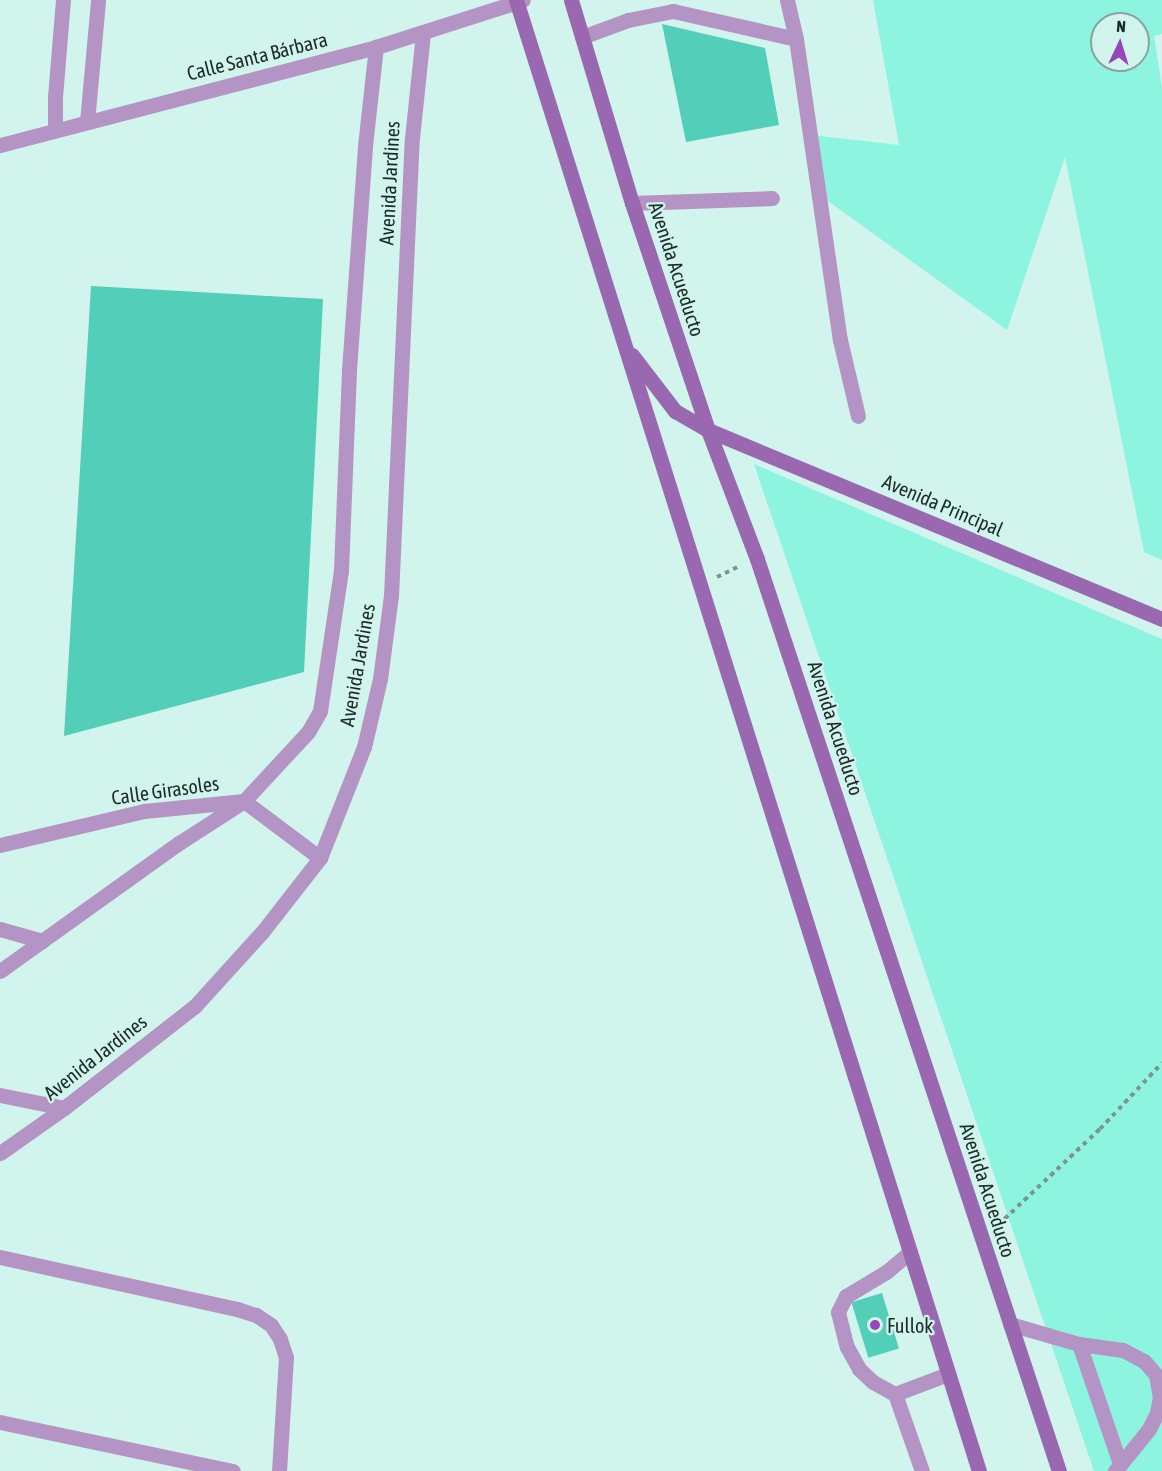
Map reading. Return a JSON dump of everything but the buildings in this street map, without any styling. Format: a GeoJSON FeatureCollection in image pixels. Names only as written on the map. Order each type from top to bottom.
{"type":"FeatureCollection","features":[{"type":"Feature","properties":{"kind":"street"},"geometry":{"type":"LineString","coordinates":[[55,130],[55,97],[63,0]]}},
{"type":"Feature","properties":{"kind":"street"},"geometry":{"type":"LineString","coordinates":[[87,122],[98,0]]}},
{"type":"Feature","properties":{"kind":"street","name":"Avenida Acueducto"},"geometry":{"type":"LineString","coordinates":[[571,0],[633,203],[708,430],[757,559],[1059,1471]]}},
{"type":"Feature","properties":{"kind":"street"},"geometry":{"type":"LineString","coordinates":[[787,0],[796,39],[840,340],[858,416]]}},
{"type":"Feature","properties":{"kind":"street"},"geometry":{"type":"LineString","coordinates":[[518,1],[979,1471]]}},
{"type":"Feature","properties":{"kind":"street","name":"Calle Santa Bárbara"},"geometry":{"type":"LineString","coordinates":[[0,145],[376,47],[518,1]]}},
{"type":"Feature","properties":{"kind":"street"},"geometry":{"type":"LineString","coordinates":[[582,37],[628,20],[673,11],[796,39]]}},
{"type":"Feature","properties":{"kind":"street","name":"Avenida Jardines"},"geometry":{"type":"LineString","coordinates":[[0,1153],[64,1108],[195,1006],[263,932],[320,858],[364,747],[380,679],[391,596],[412,138],[423,33]]}},
{"type":"Feature","properties":{"kind":"street","name":"Avenida Jardines"},"geometry":{"type":"LineString","coordinates":[[0,971],[179,843],[244,801],[303,738],[320,711],[341,570],[350,358],[365,146],[376,47]]}},
{"type":"Feature","properties":{"kind":"street"},"geometry":{"type":"LineString","coordinates":[[633,203],[772,198]]}},
{"type":"Feature","properties":{"kind":"street","name":"Avenida Principal"},"geometry":{"type":"LineString","coordinates":[[626,346],[675,411],[708,430],[1162,619]]}},
{"type":"Feature","properties":{"kind":"street","name":"Calle Girasoles"},"geometry":{"type":"LineString","coordinates":[[0,845],[144,811],[244,801],[320,858]]}},
{"type":"Feature","properties":{"kind":"street"},"geometry":{"type":"LineString","coordinates":[[0,930],[42,941]]}},
{"type":"Feature","properties":{"kind":"street"},"geometry":{"type":"LineString","coordinates":[[0,1095],[64,1108]]}},
{"type":"Feature","properties":{"kind":"street"},"geometry":{"type":"LineString","coordinates":[[910,1252],[886,1272],[846,1296],[838,1312],[848,1347],[859,1369],[873,1382],[895,1394],[922,1471]]}},
{"type":"Feature","properties":{"kind":"street"},"geometry":{"type":"LineString","coordinates":[[0,1257],[237,1309],[271,1325],[280,1339],[286,1357],[279,1471]]}},
{"type":"Feature","properties":{"kind":"street"},"geometry":{"type":"LineString","coordinates":[[1010,1324],[1079,1344],[1123,1350],[1144,1361],[1156,1375],[1160,1397],[1157,1413],[1149,1429],[1117,1467]]}},
{"type":"Feature","properties":{"kind":"street"},"geometry":{"type":"LineString","coordinates":[[1079,1344],[1117,1467]]}},
{"type":"Feature","properties":{"kind":"street"},"geometry":{"type":"LineString","coordinates":[[895,1394],[948,1374]]}},
{"type":"Feature","properties":{"kind":"street"},"geometry":{"type":"LineString","coordinates":[[0,1422],[233,1471]]}},
{"type":"Feature","properties":{"kind":"path"},"geometry":{"type":"LineString","coordinates":[[700,584],[757,559]]}},
{"type":"Feature","properties":{"kind":"path"},"geometry":{"type":"LineString","coordinates":[[982,1240],[1100,1128],[1162,1063]]}},
{"type":"Feature","properties":{"kind":"green space"},"geometry":{"type":"Polygon","coordinates":[[[873,0],[1162,0],[1162,34],[1154,36],[1162,88],[1162,560],[1144,552],[1065,157],[1007,330],[821,196],[811,135],[899,145],[873,0]]]}},
{"type":"Feature","properties":{"kind":"green space"},"geometry":{"type":"Polygon","coordinates":[[[754,464],[1162,639],[1162,1471],[1094,1471],[754,464]]]}},
{"type":"Feature","properties":{"kind":"place","name":"Fullok"},"geometry":{"type":"Point","coordinates":[875,1325]}}]}
